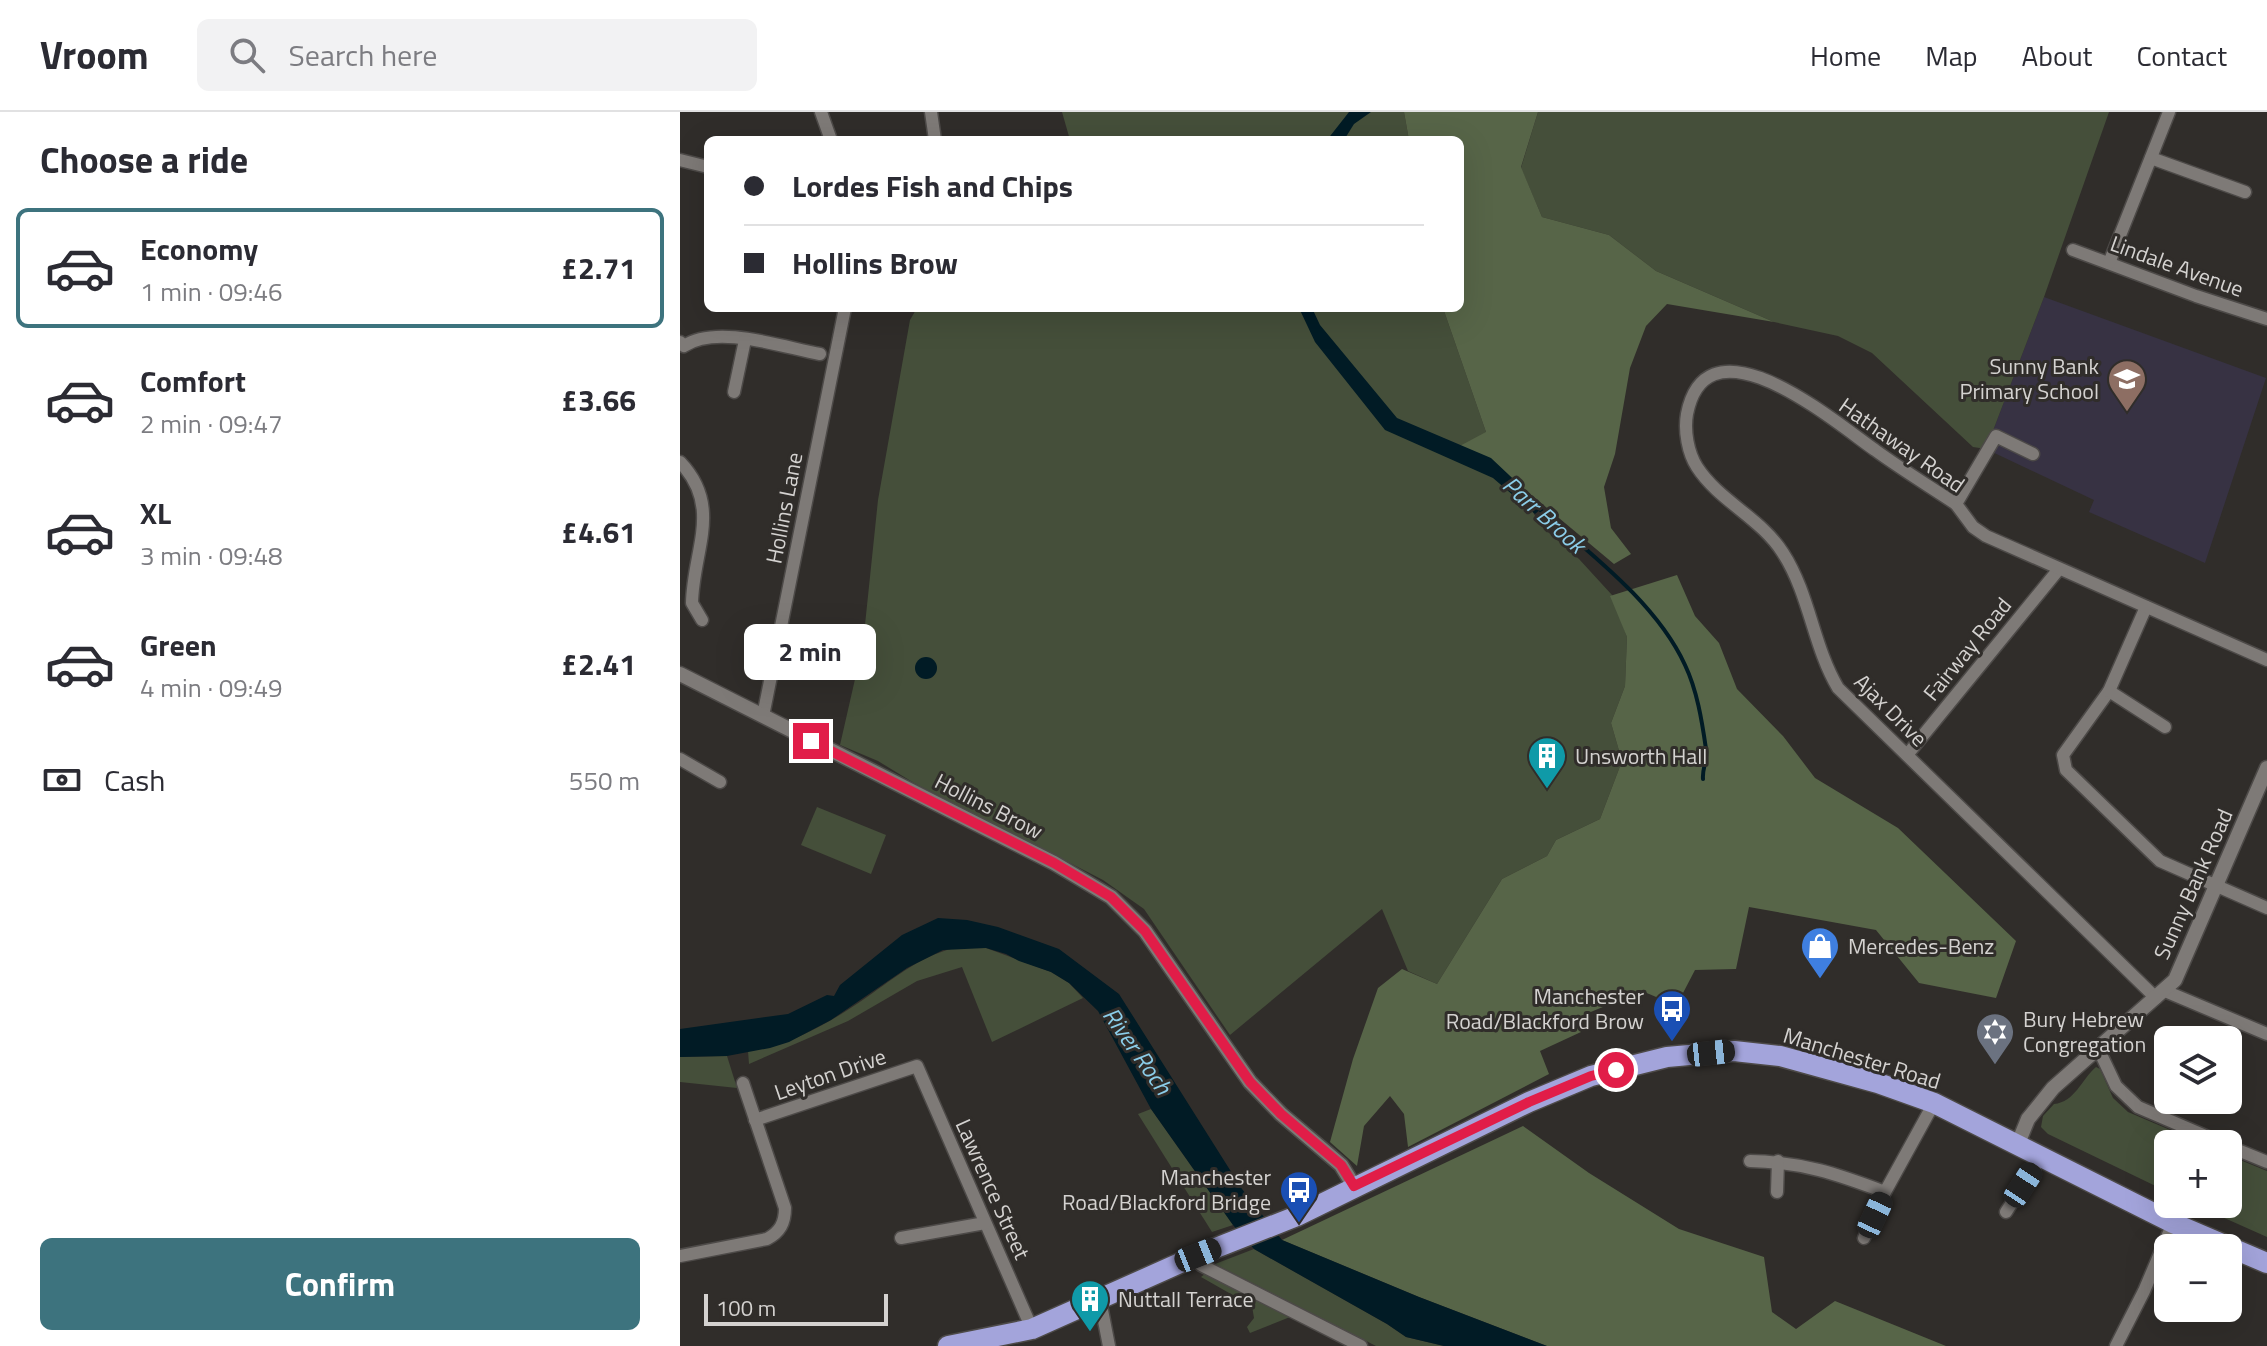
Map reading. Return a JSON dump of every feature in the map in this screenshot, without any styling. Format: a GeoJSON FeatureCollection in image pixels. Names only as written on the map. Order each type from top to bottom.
{"type":"FeatureCollection","features":[{"type":"Feature","properties":{"kind":"highway","name":"Manchester Road"},"geometry":{"type":"LineString","coordinates":[[1206,1252],[1297,1216],[1529,1102],[1591,1076],[1667,1057],[1734,1051],[1780,1056],[1878,1083],[1934,1103],[2040,1159],[2173,1223],[2267,1263]]}},
{"type":"Feature","properties":{"kind":"highway"},"geometry":{"type":"LineString","coordinates":[[948,1346],[1000,1341],[1206,1252]]}},
{"type":"Feature","properties":{"kind":"street"},"geometry":{"type":"LineString","coordinates":[[821,112],[830,136]]}},
{"type":"Feature","properties":{"kind":"street"},"geometry":{"type":"LineString","coordinates":[[931,112],[934,136]]}},
{"type":"Feature","properties":{"kind":"street"},"geometry":{"type":"LineString","coordinates":[[2109,263],[2169,112]]}},
{"type":"Feature","properties":{"kind":"street"},"geometry":{"type":"LineString","coordinates":[[2151,158],[2245,192]]}},
{"type":"Feature","properties":{"kind":"street"},"geometry":{"type":"LineString","coordinates":[[680,160],[704,166]]}},
{"type":"Feature","properties":{"kind":"street","name":"Lindale Avenue"},"geometry":{"type":"LineString","coordinates":[[2073,250],[2267,319]]}},
{"type":"Feature","properties":{"kind":"street","name":"Hollins Lane"},"geometry":{"type":"LineString","coordinates":[[763,716],[844,312]]}},
{"type":"Feature","properties":{"kind":"street"},"geometry":{"type":"LineString","coordinates":[[681,345],[702,336],[722,335],[820,354]]}},
{"type":"Feature","properties":{"kind":"street"},"geometry":{"type":"LineString","coordinates":[[734,392],[745,340]]}},
{"type":"Feature","properties":{"kind":"street","name":"Hathaway Road"},"geometry":{"type":"LineString","coordinates":[[1691,401],[1702,384],[1719,374],[1752,374],[1770,380],[1956,504],[1973,527],[1986,536],[2267,660]]}},
{"type":"Feature","properties":{"kind":"street","name":"Ajax Drive"},"geometry":{"type":"LineString","coordinates":[[1691,401],[1687,434],[1689,450],[1697,467],[1768,532],[1797,578],[1826,665],[1838,688],[2160,994]]}},
{"type":"Feature","properties":{"kind":"street"},"geometry":{"type":"LineString","coordinates":[[1956,504],[1996,436],[2033,454]]}},
{"type":"Feature","properties":{"kind":"street"},"geometry":{"type":"LineString","coordinates":[[681,465],[696,480],[702,498],[703,531],[692,603],[702,620]]}},
{"type":"Feature","properties":{"kind":"street","name":"Fairway Road"},"geometry":{"type":"LineString","coordinates":[[1907,755],[2059,569]]}},
{"type":"Feature","properties":{"kind":"street"},"geometry":{"type":"LineString","coordinates":[[2146,607],[2109,691],[2063,755],[2066,770],[2160,861],[2267,908]]}},
{"type":"Feature","properties":{"kind":"street","name":"Hollins Brow"},"geometry":{"type":"LineString","coordinates":[[680,674],[1054,863],[1111,897],[1145,931],[1250,1082],[1281,1114],[1341,1165],[1354,1186]]}},
{"type":"Feature","properties":{"kind":"street"},"geometry":{"type":"LineString","coordinates":[[2109,691],[2165,727]]}},
{"type":"Feature","properties":{"kind":"street"},"geometry":{"type":"LineString","coordinates":[[680,759],[720,782]]}},
{"type":"Feature","properties":{"kind":"street","name":"Sunny Bank Road"},"geometry":{"type":"LineString","coordinates":[[2017,1146],[2035,1108],[2175,980],[2267,768]]}},
{"type":"Feature","properties":{"kind":"street"},"geometry":{"type":"LineString","coordinates":[[2160,994],[2267,1034]]}},
{"type":"Feature","properties":{"kind":"street"},"geometry":{"type":"LineString","coordinates":[[2098,1048],[2116,1086],[2138,1107],[2191,1130]]}},
{"type":"Feature","properties":{"kind":"street","name":"Leyton Drive"},"geometry":{"type":"LineString","coordinates":[[755,1120],[917,1066]]}},
{"type":"Feature","properties":{"kind":"street","name":"Lawrence Street"},"geometry":{"type":"LineString","coordinates":[[917,1066],[1032,1329]]}},
{"type":"Feature","properties":{"kind":"street","name":"Leyton Drive"},"geometry":{"type":"LineString","coordinates":[[680,1256],[767,1239],[781,1228],[785,1208],[743,1083]]}},
{"type":"Feature","properties":{"kind":"street"},"geometry":{"type":"LineString","coordinates":[[1864,1238],[1885,1192],[1934,1103]]}},
{"type":"Feature","properties":{"kind":"street"},"geometry":{"type":"LineString","coordinates":[[2242,1152],[2267,1162]]}},
{"type":"Feature","properties":{"kind":"street"},"geometry":{"type":"LineString","coordinates":[[2006,1212],[2040,1159]]}},
{"type":"Feature","properties":{"kind":"street"},"geometry":{"type":"LineString","coordinates":[[1750,1161],[1778,1161],[1823,1168],[1885,1192]]}},
{"type":"Feature","properties":{"kind":"street"},"geometry":{"type":"LineString","coordinates":[[1777,1192],[1778,1161]]}},
{"type":"Feature","properties":{"kind":"street"},"geometry":{"type":"LineString","coordinates":[[901,1238],[985,1223]]}},
{"type":"Feature","properties":{"kind":"street"},"geometry":{"type":"LineString","coordinates":[[2116,1346],[2173,1223]]}},
{"type":"Feature","properties":{"kind":"street"},"geometry":{"type":"LineString","coordinates":[[1206,1252],[1201,1265],[1361,1346]]}},
{"type":"Feature","properties":{"kind":"street"},"geometry":{"type":"LineString","coordinates":[[1100,1300],[1109,1346]]}},
{"type":"Feature","properties":{"kind":"shaded area","name":"Sunny Bank Primary School"},"geometry":{"type":"Polygon","coordinates":[[[2044,297],[2266,378],[2205,563],[2089,512],[2094,500],[1986,449],[2044,297]]]}},
{"type":"Feature","properties":{"kind":"green space"},"geometry":{"type":"Polygon","coordinates":[[[1062,112],[1404,112],[1408,136],[1069,136],[1062,112]]]}},
{"type":"Feature","properties":{"kind":"green space"},"geometry":{"type":"Polygon","coordinates":[[[1404,112],[1538,112],[1521,167],[1542,217],[1609,235],[1656,271],[1774,322],[1667,304],[1646,326],[1630,368],[1615,454],[1604,487],[1611,528],[1631,554],[1614,564],[1498,467],[1456,448],[1486,432],[1444,312],[1464,312],[1464,136],[1408,136],[1404,112]]]}},
{"type":"Feature","properties":{"kind":"green space"},"geometry":{"type":"Polygon","coordinates":[[[1538,112],[2109,112],[1986,449],[1973,447],[1872,353],[1838,336],[1774,322],[1656,271],[1609,235],[1542,217],[1521,168],[1538,112]]]}},
{"type":"Feature","properties":{"kind":"green space"},"geometry":{"type":"Polygon","coordinates":[[[915,312],[1444,312],[1486,432],[1541,526],[1579,559],[1612,595],[1627,637],[1625,686],[1611,723],[1622,761],[1600,819],[1556,840],[1547,856],[1502,879],[1437,984],[1408,971],[1382,909],[1230,1035],[1144,909],[1103,880],[914,783],[878,761],[840,745],[863,644],[878,500],[910,320],[915,312]]]}},
{"type":"Feature","properties":{"kind":"green space"},"geometry":{"type":"Polygon","coordinates":[[[1677,575],[1695,616],[1719,643],[1737,689],[1783,736],[1815,778],[1898,828],[2016,941],[1996,998],[1919,983],[1876,930],[1749,907],[1736,969],[1695,970],[1683,993],[1668,1002],[1642,991],[1576,1018],[1581,1032],[1540,1051],[1549,1074],[1408,1147],[1404,1114],[1390,1096],[1364,1126],[1357,1166],[1330,1142],[1353,1059],[1378,988],[1402,969],[1437,984],[1502,879],[1547,856],[1556,840],[1600,819],[1622,761],[1611,723],[1625,686],[1627,637],[1610,596],[1677,575]]]}},
{"type":"Feature","properties":{"kind":"green space"},"geometry":{"type":"Polygon","coordinates":[[[817,807],[886,835],[871,874],[801,845],[817,807]]]}},
{"type":"Feature","properties":{"kind":"green space"},"geometry":{"type":"Polygon","coordinates":[[[960,947],[986,948],[1051,972],[1069,983],[1083,998],[992,1042],[962,967],[917,981],[848,1021],[749,1064],[748,1051],[780,1044],[810,1031],[922,960],[960,947]]]}},
{"type":"Feature","properties":{"kind":"green space"},"geometry":{"type":"Polygon","coordinates":[[[727,1056],[737,1088],[680,1082],[680,1057],[727,1056]]]}},
{"type":"Feature","properties":{"kind":"green space"},"geometry":{"type":"Polygon","coordinates":[[[2096,1067],[2100,1069],[2113,1098],[2128,1112],[2170,1130],[2154,1130],[2154,1185],[2048,1134],[2041,1127],[2043,1116],[2054,1104],[2073,1095],[2096,1067]]]}},
{"type":"Feature","properties":{"kind":"green space"},"geometry":{"type":"Polygon","coordinates":[[[1151,1109],[1233,1225],[1212,1232],[1138,1114],[1151,1109]]]}},
{"type":"Feature","properties":{"kind":"green space"},"geometry":{"type":"Polygon","coordinates":[[[1523,1126],[1589,1173],[1679,1229],[1764,1257],[1772,1312],[1796,1329],[1835,1301],[1946,1346],[1547,1346],[1282,1240],[1523,1126]]]}},
{"type":"Feature","properties":{"kind":"green space"},"geometry":{"type":"Polygon","coordinates":[[[2242,1161],[2267,1171],[2267,1237],[2224,1218],[2242,1218],[2242,1161]]]}},
{"type":"Feature","properties":{"kind":"green space"},"geometry":{"type":"Polygon","coordinates":[[[1254,1249],[1406,1337],[1444,1346],[1376,1346],[1215,1264],[1254,1249]]]}},
{"type":"Feature","properties":{"kind":"green space"},"geometry":{"type":"Polygon","coordinates":[[[1206,1273],[1290,1317],[1250,1333],[1247,1327],[1254,1318],[1252,1306],[1201,1277],[1206,1273]]]}},
{"type":"Feature","properties":{"kind":"water"},"geometry":{"type":"Polygon","coordinates":[[[1349,112],[1371,112],[1354,124],[1346,136],[1330,136],[1349,112]]]}},
{"type":"Feature","properties":{"kind":"water"},"geometry":{"type":"Polygon","coordinates":[[[1301,312],[1314,312],[1320,325],[1397,418],[1491,458],[1543,507],[1535,514],[1493,478],[1385,430],[1315,342],[1301,312]]]}},
{"type":"Feature","properties":{"kind":"water"},"geometry":{"type":"Polygon","coordinates":[[[926,657],[934,660],[937,668],[934,676],[926,679],[918,676],[915,668],[918,660],[926,657]]]}},
{"type":"Feature","properties":{"kind":"water","name":"River Roch"},"geometry":{"type":"Polygon","coordinates":[[[938,918],[998,927],[1059,949],[1119,994],[1242,1189],[1282,1240],[1547,1346],[1444,1346],[1406,1337],[1254,1249],[1233,1225],[1151,1109],[1098,1011],[1069,983],[1051,972],[1006,954],[986,948],[943,950],[907,968],[831,1020],[789,1042],[727,1056],[680,1057],[680,1029],[788,1014],[827,995],[834,996],[840,985],[902,935],[938,918]]]}},
{"type":"Feature","properties":{"kind":"waterway","name":"Parr Brook"},"geometry":{"type":"LineString","coordinates":[[1537,507],[1619,579],[1657,620],[1672,642],[1685,665],[1698,706],[1706,753],[1703,779]]}},
{"type":"Feature","properties":{"kind":"place","name":"Sunny Bank Primary School"},"geometry":{"type":"Point","coordinates":[2127,413]}},
{"type":"Feature","properties":{"kind":"place","name":"Unsworth Hall"},"geometry":{"type":"Point","coordinates":[1547,790]}},
{"type":"Feature","properties":{"kind":"place","name":"Mercedes-Benz"},"geometry":{"type":"Point","coordinates":[1820,980]}},
{"type":"Feature","properties":{"kind":"place","name":"Manchester Road/Blackford Brow"},"geometry":{"type":"Point","coordinates":[1672,1043]}},
{"type":"Feature","properties":{"kind":"place","name":"Bury Hebrew Congregation"},"geometry":{"type":"Point","coordinates":[1995,1066]}},
{"type":"Feature","properties":{"kind":"place","name":"Manchester Road/Blackford Bridge"},"geometry":{"type":"Point","coordinates":[1299,1224]}},
{"type":"Feature","properties":{"kind":"place","name":"Nuttall Terrace"},"geometry":{"type":"Point","coordinates":[1090,1333]}},
{"type":"Feature","properties":{"kind":"route"},"geometry":{"type":"LineString","coordinates":[[811,741],[1054,863],[1111,897],[1145,931],[1250,1082],[1281,1114],[1341,1165],[1354,1186],[1529,1102],[1591,1076],[1616,1070]]}}]}
